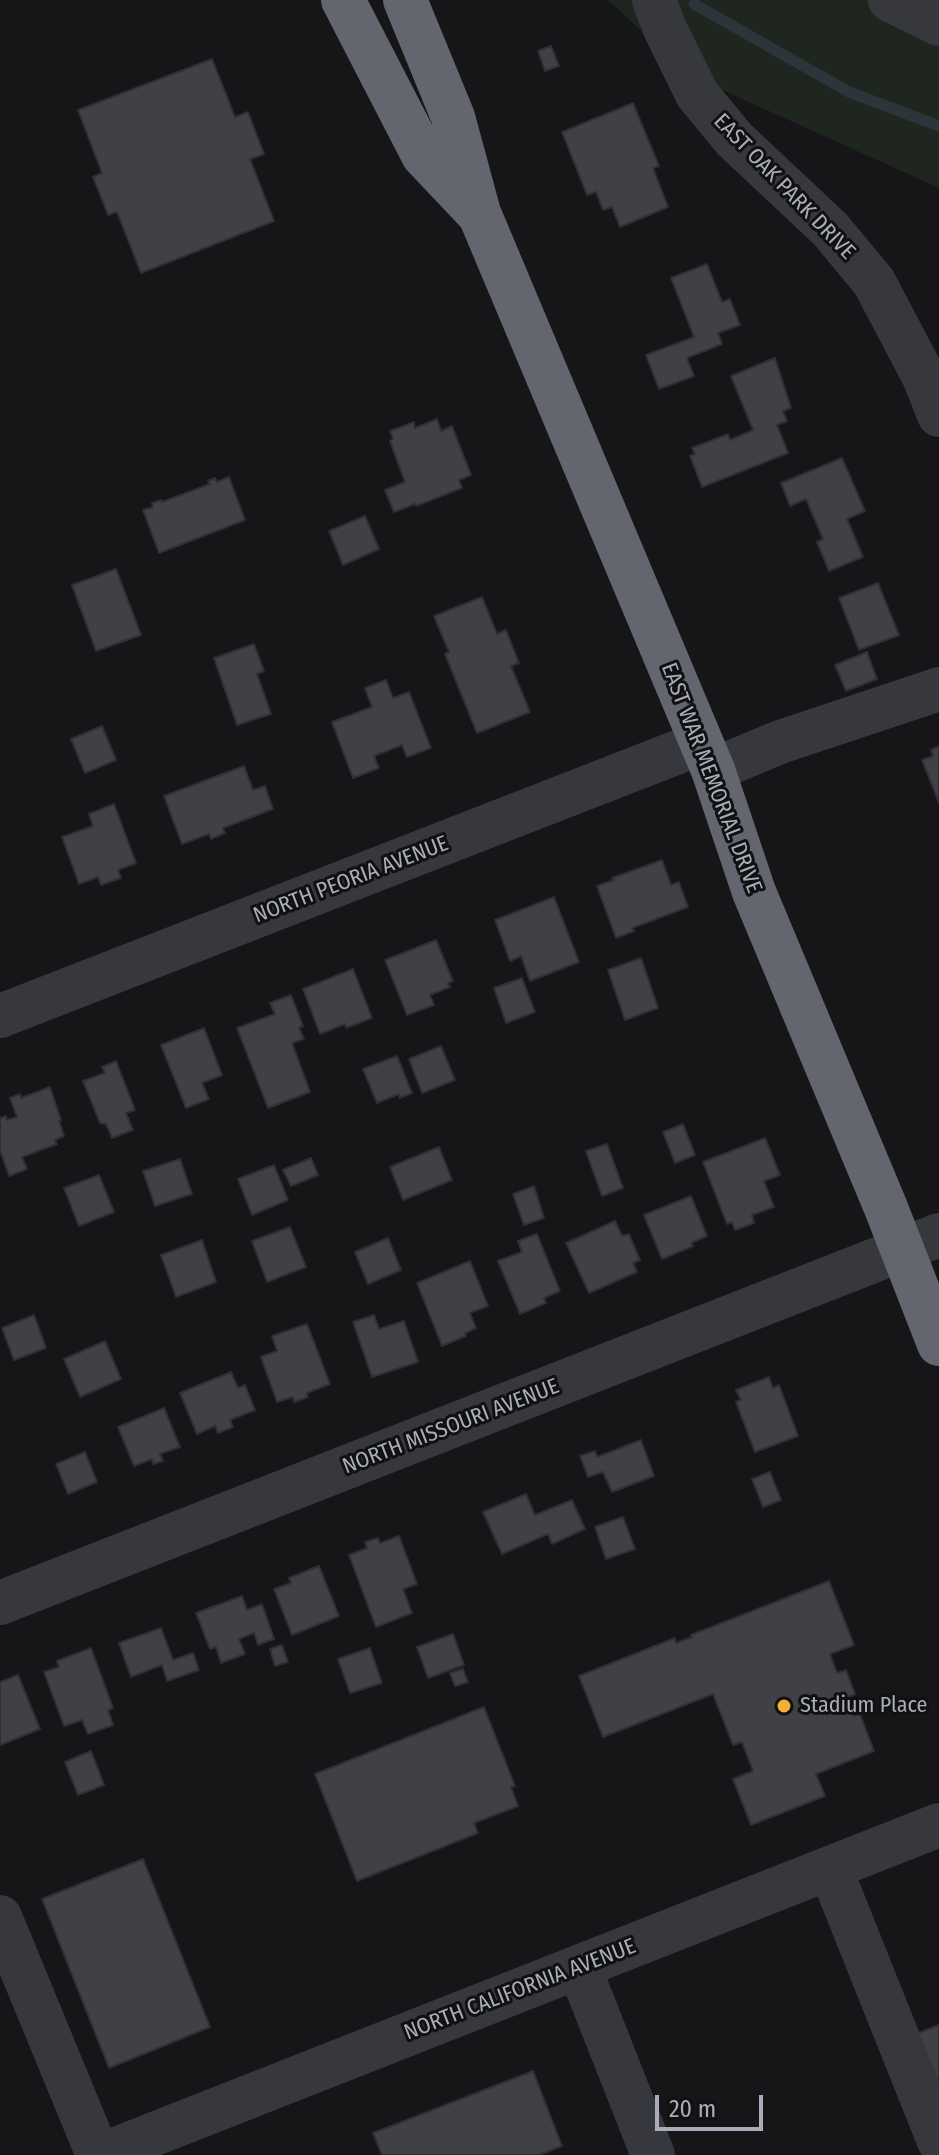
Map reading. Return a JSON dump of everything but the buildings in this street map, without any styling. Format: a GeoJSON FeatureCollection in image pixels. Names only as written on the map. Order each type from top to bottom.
{"type":"FeatureCollection","features":[{"type":"Feature","properties":{"kind":"highway"},"geometry":{"type":"LineString","coordinates":[[320,0],[386,114],[423,155]]}},
{"type":"Feature","properties":{"kind":"highway","name":"EAST WAR MEMORIAL DRIVE"},"geometry":{"type":"LineString","coordinates":[[343,0],[423,155],[479,213]]}},
{"type":"Feature","properties":{"kind":"highway","name":"EAST WAR MEMORIAL DRIVE"},"geometry":{"type":"LineString","coordinates":[[405,0],[453,117],[479,213],[707,756],[754,892],[921,1243],[939,1344]]}},
{"type":"Feature","properties":{"kind":"highway"},"geometry":{"type":"LineString","coordinates":[[415,0],[436,47],[453,117]]}},
{"type":"Feature","properties":{"kind":"street","name":"EAST OAK PARK DRIVE"},"geometry":{"type":"LineString","coordinates":[[654,0],[697,94],[734,139],[830,229],[874,282],[924,377],[939,415]]}},
{"type":"Feature","properties":{"kind":"street"},"geometry":{"type":"LineString","coordinates":[[890,0],[939,24]]}},
{"type":"Feature","properties":{"kind":"street","name":"NORTH PEORIA AVENUE"},"geometry":{"type":"LineString","coordinates":[[0,1016],[707,756],[780,742],[939,689]]}},
{"type":"Feature","properties":{"kind":"street","name":"NORTH MISSOURI AVENUE"},"geometry":{"type":"LineString","coordinates":[[0,1603],[921,1243]]}},
{"type":"Feature","properties":{"kind":"street","name":"NORTH CALIFORNIA AVENUE"},"geometry":{"type":"LineString","coordinates":[[100,2155],[939,1825]]}},
{"type":"Feature","properties":{"kind":"street"},"geometry":{"type":"LineString","coordinates":[[830,1868],[939,2141]]}},
{"type":"Feature","properties":{"kind":"street"},"geometry":{"type":"LineString","coordinates":[[0,1917],[100,2155]]}},
{"type":"Feature","properties":{"kind":"street"},"geometry":{"type":"LineString","coordinates":[[579,1967],[653,2155]]}},
{"type":"Feature","properties":{"kind":"shaded area"},"geometry":{"type":"Polygon","coordinates":[[[608,0],[939,0],[939,188],[689,75],[608,0]]]}},
{"type":"Feature","properties":{"kind":"waterway"},"geometry":{"type":"LineString","coordinates":[[694,4],[849,92],[939,126]]}},
{"type":"Feature","properties":{"kind":"place","name":"Stadium Place"},"geometry":{"type":"Point","coordinates":[784,1706]}}]}
